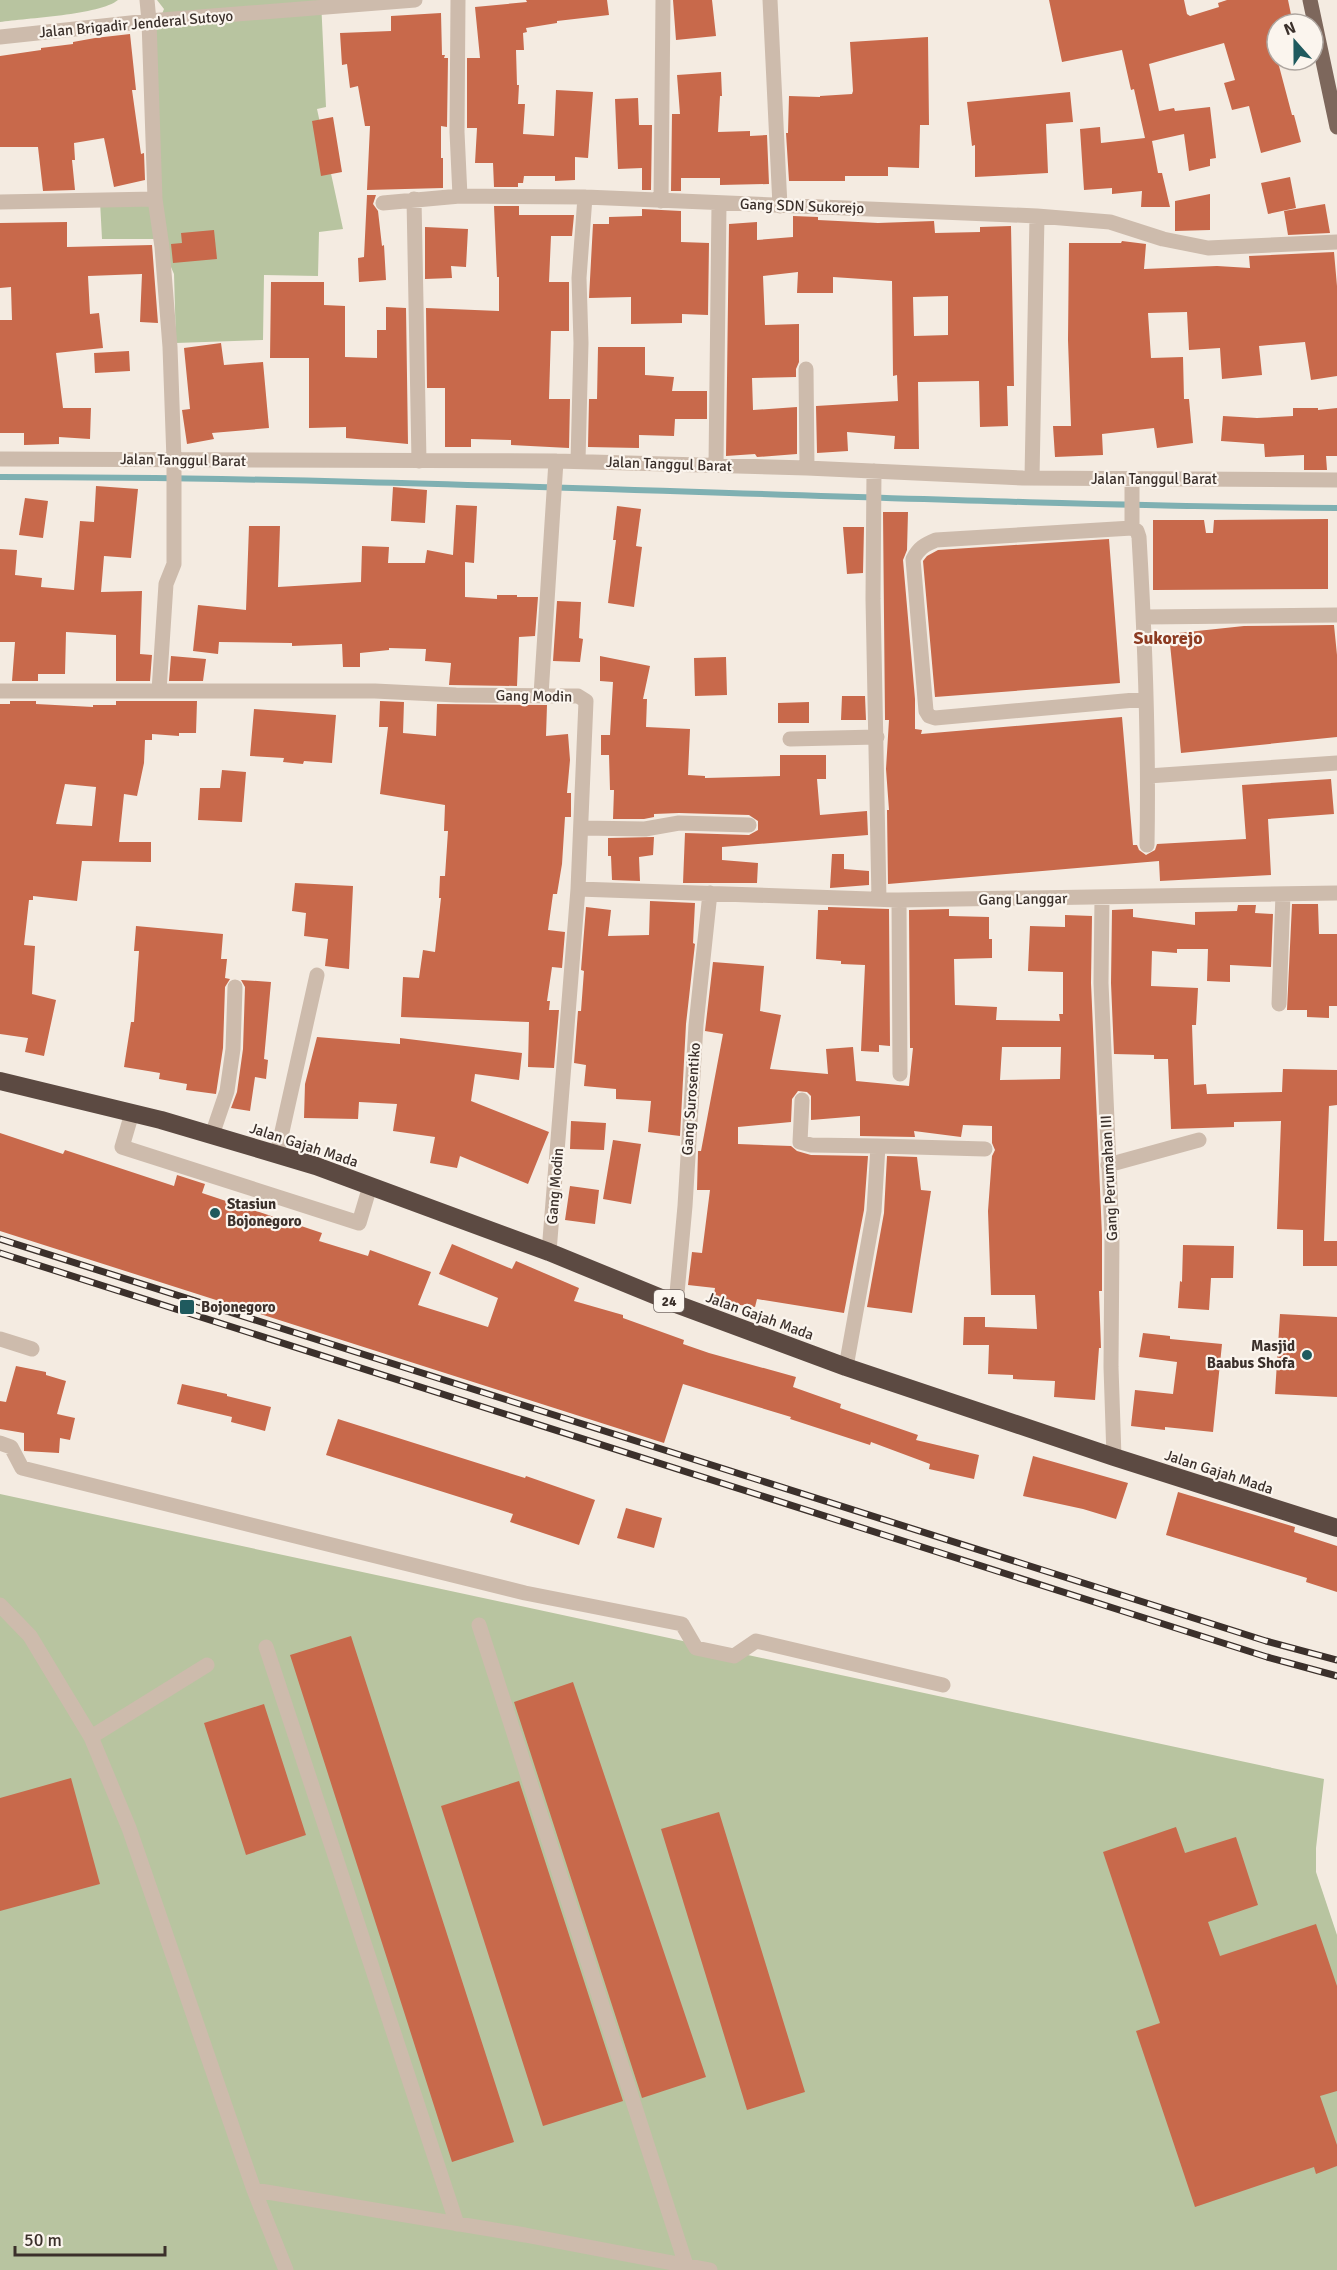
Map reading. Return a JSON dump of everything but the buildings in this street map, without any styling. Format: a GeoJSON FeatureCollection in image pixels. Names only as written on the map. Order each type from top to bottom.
{"type":"FeatureCollection","features":[{"type":"Feature","properties":{"kind":"highway","name":"Jalan Gajah Mada"},"geometry":{"type":"LineString","coordinates":[[0,1081],[132,1113],[316,1166],[549,1252],[676,1304],[846,1367],[1114,1457],[1337,1528]]}},
{"type":"Feature","properties":{"kind":"main road"},"geometry":{"type":"LineString","coordinates":[[1313,1],[1337,127]]}},
{"type":"Feature","properties":{"kind":"street"},"geometry":{"type":"LineString","coordinates":[[147,0],[155,199],[162,247],[170,347],[174,460],[174,564],[166,584],[159,691]]}},
{"type":"Feature","properties":{"kind":"street","name":"Jalan Brigadir Jenderal Sutoyo"},"geometry":{"type":"LineString","coordinates":[[0,37],[149,21],[415,0]]}},
{"type":"Feature","properties":{"kind":"street"},"geometry":{"type":"LineString","coordinates":[[458,0],[457,132],[460,196]]}},
{"type":"Feature","properties":{"kind":"street"},"geometry":{"type":"LineString","coordinates":[[661,201],[663,0]]}},
{"type":"Feature","properties":{"kind":"street"},"geometry":{"type":"LineString","coordinates":[[770,0],[780,206]]}},
{"type":"Feature","properties":{"kind":"street","name":"Gang SDN Sukorejo"},"geometry":{"type":"LineString","coordinates":[[383,203],[460,196],[585,197],[1037,216],[1110,222],[1162,239],[1208,248],[1337,242]]}},
{"type":"Feature","properties":{"kind":"street"},"geometry":{"type":"LineString","coordinates":[[578,461],[581,343],[579,278],[585,197]]}},
{"type":"Feature","properties":{"kind":"street"},"geometry":{"type":"LineString","coordinates":[[0,202],[155,199]]}},
{"type":"Feature","properties":{"kind":"street"},"geometry":{"type":"LineString","coordinates":[[414,199],[419,461]]}},
{"type":"Feature","properties":{"kind":"street"},"geometry":{"type":"LineString","coordinates":[[716,465],[718,204]]}},
{"type":"Feature","properties":{"kind":"street"},"geometry":{"type":"LineString","coordinates":[[1032,478],[1037,216]]}},
{"type":"Feature","properties":{"kind":"street"},"geometry":{"type":"LineString","coordinates":[[806,369],[807,468]]}},
{"type":"Feature","properties":{"kind":"street","name":"Jalan Tanggul Barat"},"geometry":{"type":"LineString","coordinates":[[0,459],[419,461],[556,467],[578,461],[1032,478],[1337,480]]}},
{"type":"Feature","properties":{"kind":"street"},"geometry":{"type":"LineString","coordinates":[[541,695],[556,467]]}},
{"type":"Feature","properties":{"kind":"street"},"geometry":{"type":"LineString","coordinates":[[874,471],[879,899]]}},
{"type":"Feature","properties":{"kind":"street"},"geometry":{"type":"LineString","coordinates":[[1132,478],[1132,525],[1139,537],[1144,617],[1148,776],[1147,845]]}},
{"type":"Feature","properties":{"kind":"street"},"geometry":{"type":"LineString","coordinates":[[1132,525],[936,540],[921,546],[913,560],[926,711],[929,716],[935,718],[1146,699]]}},
{"type":"Feature","properties":{"kind":"street"},"geometry":{"type":"LineString","coordinates":[[1144,617],[1337,615]]}},
{"type":"Feature","properties":{"kind":"street","name":"Gang Modin"},"geometry":{"type":"LineString","coordinates":[[0,691],[375,691],[456,695],[578,696],[586,701],[578,889],[549,1252]]}},
{"type":"Feature","properties":{"kind":"street"},"geometry":{"type":"LineString","coordinates":[[790,739],[877,737]]}},
{"type":"Feature","properties":{"kind":"street"},"geometry":{"type":"LineString","coordinates":[[1148,776],[1337,763]]}},
{"type":"Feature","properties":{"kind":"street"},"geometry":{"type":"LineString","coordinates":[[581,828],[645,829],[679,823],[749,825]]}},
{"type":"Feature","properties":{"kind":"street","name":"Gang Langgar"},"geometry":{"type":"LineString","coordinates":[[578,889],[899,900],[1337,893]]}},
{"type":"Feature","properties":{"kind":"street","name":"Gang Surosentiko"},"geometry":{"type":"LineString","coordinates":[[676,1304],[685,1206],[696,1025],[710,894]]}},
{"type":"Feature","properties":{"kind":"street"},"geometry":{"type":"LineString","coordinates":[[1279,1004],[1283,894]]}},
{"type":"Feature","properties":{"kind":"street","name":"Gang Perumahan III"},"geometry":{"type":"LineString","coordinates":[[1102,898],[1101,983],[1112,1235],[1111,1367],[1114,1457]]}},
{"type":"Feature","properties":{"kind":"street"},"geometry":{"type":"LineString","coordinates":[[899,900],[900,1074]]}},
{"type":"Feature","properties":{"kind":"street"},"geometry":{"type":"LineString","coordinates":[[277,1154],[317,975]]}},
{"type":"Feature","properties":{"kind":"street"},"geometry":{"type":"LineString","coordinates":[[212,1135],[227,1091],[233,1049],[235,987]]}},
{"type":"Feature","properties":{"kind":"street"},"geometry":{"type":"LineString","coordinates":[[802,1100],[800,1142],[812,1145],[985,1149]]}},
{"type":"Feature","properties":{"kind":"street"},"geometry":{"type":"LineString","coordinates":[[132,1113],[122,1147],[359,1223],[370,1186]]}},
{"type":"Feature","properties":{"kind":"street"},"geometry":{"type":"LineString","coordinates":[[1108,1165],[1199,1140]]}},
{"type":"Feature","properties":{"kind":"street"},"geometry":{"type":"LineString","coordinates":[[846,1367],[874,1211],[878,1146]]}},
{"type":"Feature","properties":{"kind":"street"},"geometry":{"type":"LineString","coordinates":[[0,1339],[32,1349]]}},
{"type":"Feature","properties":{"kind":"street"},"geometry":{"type":"LineString","coordinates":[[0,1443],[11,1447],[22,1468],[525,1593],[682,1624],[695,1647],[705,1650],[733,1656],[756,1641],[943,1685]]}},
{"type":"Feature","properties":{"kind":"street"},"geometry":{"type":"LineString","coordinates":[[0,1605],[30,1636],[91,1737],[129,1828],[254,2190],[286,2270]]}},
{"type":"Feature","properties":{"kind":"street"},"geometry":{"type":"LineString","coordinates":[[479,1625],[686,2265]]}},
{"type":"Feature","properties":{"kind":"street"},"geometry":{"type":"LineString","coordinates":[[266,1647],[457,2224]]}},
{"type":"Feature","properties":{"kind":"street"},"geometry":{"type":"LineString","coordinates":[[91,1737],[207,1665]]}},
{"type":"Feature","properties":{"kind":"street"},"geometry":{"type":"LineString","coordinates":[[254,2190],[710,2270]]}},
{"type":"Feature","properties":{"kind":"green space"},"geometry":{"type":"Polygon","coordinates":[[[0,0],[118,0],[109,5],[80,12],[0,22],[0,0]]]}},
{"type":"Feature","properties":{"kind":"green space"},"geometry":{"type":"Polygon","coordinates":[[[157,0],[321,0],[326,107],[317,109],[343,229],[319,232],[318,276],[264,275],[263,340],[176,343],[174,274],[159,239],[102,239],[100,201],[159,200],[153,36],[164,9],[157,0]]]}},
{"type":"Feature","properties":{"kind":"green space"},"geometry":{"type":"Polygon","coordinates":[[[0,1494],[1324,1779],[1316,1848],[1316,1872],[1337,1935],[1337,2270],[0,2270],[0,1494]]]}},
{"type":"Feature","properties":{"kind":"waterway"},"geometry":{"type":"LineString","coordinates":[[0,477],[334,481],[1170,506],[1337,508]]}},
{"type":"Feature","properties":{"kind":"railway"},"geometry":{"type":"LineString","coordinates":[[0,1239],[1266,1641],[1337,1660]]}},
{"type":"Feature","properties":{"kind":"railway"},"geometry":{"type":"LineString","coordinates":[[0,1253],[1267,1657],[1337,1676]]}},
{"type":"Feature","properties":{"kind":"place","name":"Stasiun Bojonegoro"},"geometry":{"type":"Point","coordinates":[215,1213]}},
{"type":"Feature","properties":{"kind":"place","name":"Bojonegoro"},"geometry":{"type":"Point","coordinates":[187,1307]}},
{"type":"Feature","properties":{"kind":"place","name":"Masjid Baabus Shofa"},"geometry":{"type":"Point","coordinates":[1307,1355]}},
{"type":"Feature","properties":{"kind":"district","name":"Sukorejo"},"geometry":{"type":"Point","coordinates":[1168,638]}}]}
